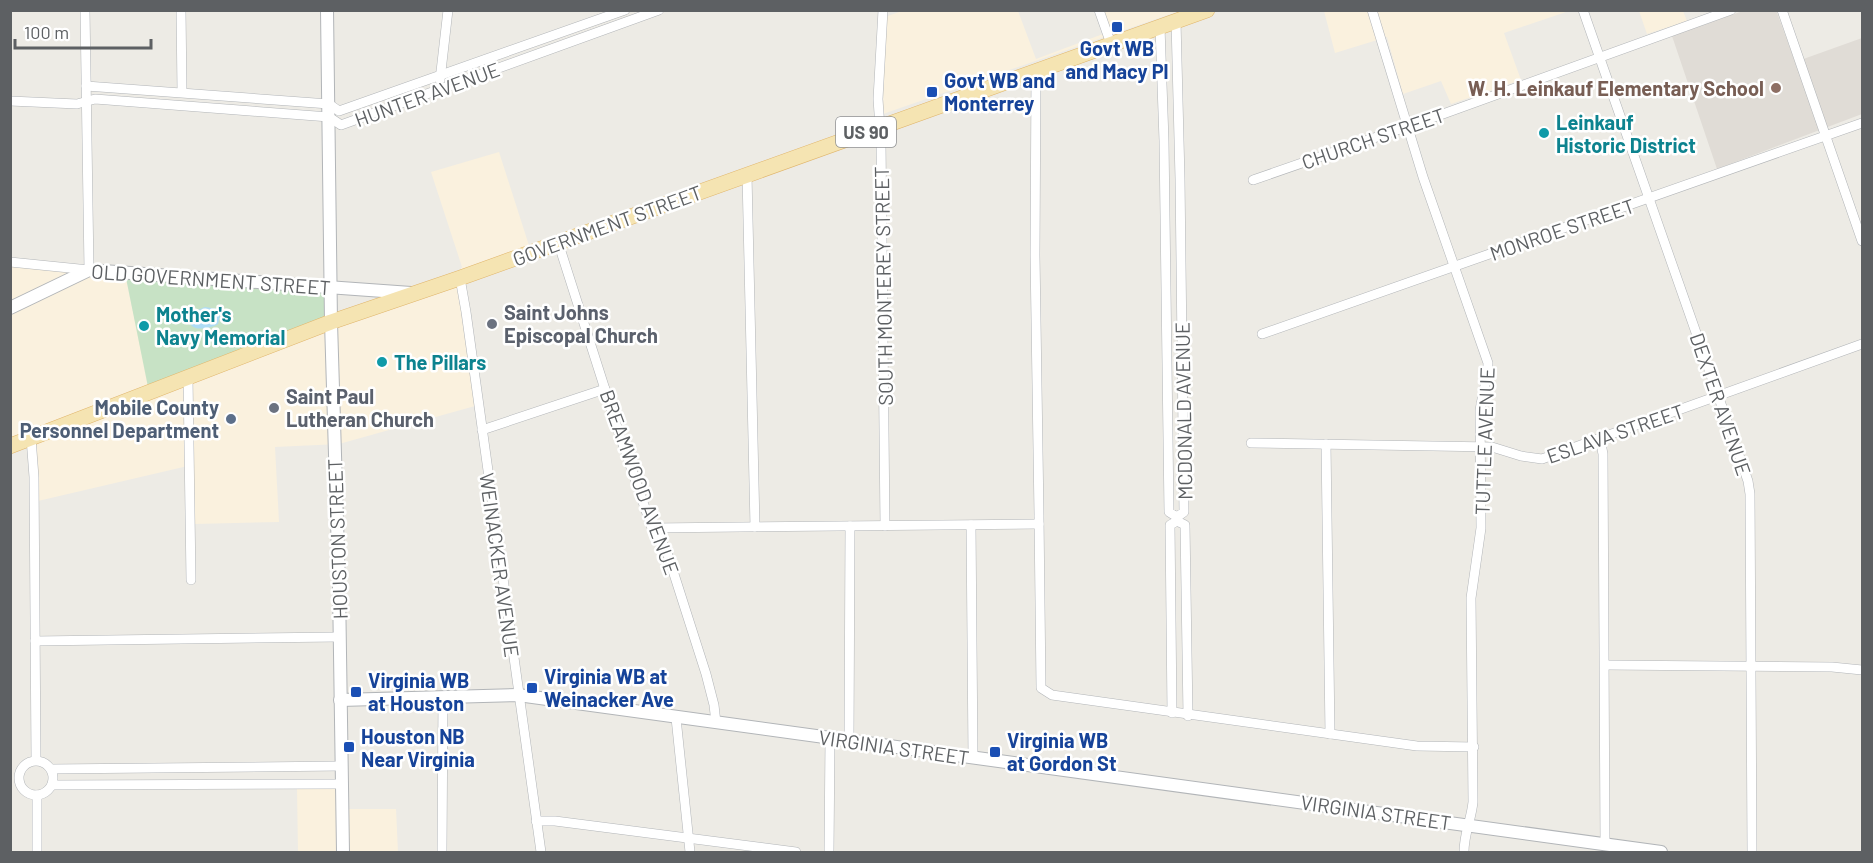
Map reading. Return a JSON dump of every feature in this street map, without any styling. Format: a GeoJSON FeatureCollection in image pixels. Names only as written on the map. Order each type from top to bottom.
{"type":"FeatureCollection","features":[{"type":"Feature","properties":{"kind":"main road","name":"GOVERNMENT STREET"},"geometry":{"type":"LineString","coordinates":[[10,446],[331,322],[460,278],[1206,10]]}},
{"type":"Feature","properties":{"kind":"street"},"geometry":{"type":"LineString","coordinates":[[10,308],[89,270],[85,10]]}},
{"type":"Feature","properties":{"kind":"street"},"geometry":{"type":"LineString","coordinates":[[181,10],[182,92]]}},
{"type":"Feature","properties":{"kind":"street","name":"HOUSTON STREET"},"geometry":{"type":"LineString","coordinates":[[327,10],[331,322],[343,852]]}},
{"type":"Feature","properties":{"kind":"street"},"geometry":{"type":"LineString","coordinates":[[442,88],[440,76],[448,10]]}},
{"type":"Feature","properties":{"kind":"street"},"geometry":{"type":"LineString","coordinates":[[592,10],[593,34]]}},
{"type":"Feature","properties":{"kind":"street","name":"HUNTER AVENUE"},"geometry":{"type":"LineString","coordinates":[[86,86],[182,92],[339,111],[625,10]]}},
{"type":"Feature","properties":{"kind":"street","name":"HUNTER AVENUE"},"geometry":{"type":"LineString","coordinates":[[10,101],[77,104],[95,99],[329,110],[341,125],[659,10]]}},
{"type":"Feature","properties":{"kind":"street","name":"SOUTH MONTEREY STREET"},"geometry":{"type":"LineString","coordinates":[[883,10],[878,99],[881,142],[885,526]]}},
{"type":"Feature","properties":{"kind":"street"},"geometry":{"type":"LineString","coordinates":[[1099,10],[1111,44]]}},
{"type":"Feature","properties":{"kind":"street","name":"TUTTLE AVENUE"},"geometry":{"type":"LineString","coordinates":[[1372,10],[1407,126],[1488,363],[1488,379],[1480,411],[1481,528],[1470,598],[1474,747],[1473,802],[1464,837],[1464,852]]}},
{"type":"Feature","properties":{"kind":"street","name":"DEXTER AVENUE"},"geometry":{"type":"LineString","coordinates":[[1583,10],[1746,473],[1750,494],[1752,852]]}},
{"type":"Feature","properties":{"kind":"street","name":"CHURCH STREET"},"geometry":{"type":"LineString","coordinates":[[1253,180],[1731,10]]}},
{"type":"Feature","properties":{"kind":"street"},"geometry":{"type":"LineString","coordinates":[[1782,10],[1863,241]]}},
{"type":"Feature","properties":{"kind":"street","name":"MCDONALD AVENUE"},"geometry":{"type":"LineString","coordinates":[[1160,27],[1164,141],[1169,512],[1177,517],[1184,512],[1176,21]]}},
{"type":"Feature","properties":{"kind":"street"},"geometry":{"type":"LineString","coordinates":[[1036,71],[1035,255],[1041,688],[1052,695],[1188,716],[1417,746],[1474,747]]}},
{"type":"Feature","properties":{"kind":"street","name":"MONROE STREET"},"geometry":{"type":"LineString","coordinates":[[1262,334],[1863,123]]}},
{"type":"Feature","properties":{"kind":"street"},"geometry":{"type":"LineString","coordinates":[[747,175],[755,527]]}},
{"type":"Feature","properties":{"kind":"street","name":"BREAMWOOD AVENUE"},"geometry":{"type":"LineString","coordinates":[[558,242],[652,528],[666,549],[706,674],[716,723]]}},
{"type":"Feature","properties":{"kind":"street","name":"OLD GOVERNMENT STREET"},"geometry":{"type":"LineString","coordinates":[[10,262],[89,270],[412,293]]}},
{"type":"Feature","properties":{"kind":"street","name":"WEINACKER AVENUE"},"geometry":{"type":"LineString","coordinates":[[460,278],[541,852]]}},
{"type":"Feature","properties":{"kind":"street","name":"ESLAVA STREET"},"geometry":{"type":"LineString","coordinates":[[1251,443],[1492,447],[1528,458],[1542,459],[1863,344]]}},
{"type":"Feature","properties":{"kind":"street"},"geometry":{"type":"LineString","coordinates":[[188,377],[191,580]]}},
{"type":"Feature","properties":{"kind":"street"},"geometry":{"type":"LineString","coordinates":[[482,430],[605,389]]}},
{"type":"Feature","properties":{"kind":"street"},"geometry":{"type":"LineString","coordinates":[[32,438],[36,760]]}},
{"type":"Feature","properties":{"kind":"street"},"geometry":{"type":"LineString","coordinates":[[1600,438],[1603,454],[1605,845]]}},
{"type":"Feature","properties":{"kind":"street"},"geometry":{"type":"LineString","coordinates":[[1326,444],[1330,734]]}},
{"type":"Feature","properties":{"kind":"street"},"geometry":{"type":"LineString","coordinates":[[652,528],[971,525],[1039,519]]}},
{"type":"Feature","properties":{"kind":"street","name":"MCDONALD AVENUE"},"geometry":{"type":"LineString","coordinates":[[1173,713],[1170,525],[1177,521],[1185,525],[1188,716]]}},
{"type":"Feature","properties":{"kind":"street"},"geometry":{"type":"LineString","coordinates":[[971,525],[973,758]]}},
{"type":"Feature","properties":{"kind":"street"},"geometry":{"type":"LineString","coordinates":[[849,741],[850,526]]}},
{"type":"Feature","properties":{"kind":"street"},"geometry":{"type":"LineString","coordinates":[[35,641],[339,637]]}},
{"type":"Feature","properties":{"kind":"street"},"geometry":{"type":"LineString","coordinates":[[1605,665],[1832,667],[1863,670]]}},
{"type":"Feature","properties":{"kind":"street","name":"VIRGINIA STREET"},"geometry":{"type":"LineString","coordinates":[[340,700],[518,695],[1661,852]]}},
{"type":"Feature","properties":{"kind":"street"},"geometry":{"type":"LineString","coordinates":[[442,852],[443,697]]}},
{"type":"Feature","properties":{"kind":"street"},"geometry":{"type":"LineString","coordinates":[[676,718],[690,852]]}},
{"type":"Feature","properties":{"kind":"street"},"geometry":{"type":"LineString","coordinates":[[830,739],[830,852]]}},
{"type":"Feature","properties":{"kind":"street"},"geometry":{"type":"LineString","coordinates":[[36,760],[45,763],[51,769],[53,777],[52,785],[46,792],[37,795],[16,786],[21,769],[27,763],[36,760]]}},
{"type":"Feature","properties":{"kind":"street"},"geometry":{"type":"LineString","coordinates":[[51,769],[341,766]]}},
{"type":"Feature","properties":{"kind":"street"},"geometry":{"type":"LineString","coordinates":[[180,768],[180,785]]}},
{"type":"Feature","properties":{"kind":"street"},"geometry":{"type":"LineString","coordinates":[[10,769],[21,769]]}},
{"type":"Feature","properties":{"kind":"street"},"geometry":{"type":"LineString","coordinates":[[52,785],[342,784]]}},
{"type":"Feature","properties":{"kind":"street"},"geometry":{"type":"LineString","coordinates":[[37,795],[37,852]]}},
{"type":"Feature","properties":{"kind":"street"},"geometry":{"type":"LineString","coordinates":[[536,821],[555,821],[796,852]]}},
{"type":"Feature","properties":{"kind":"shaded area","name":"W. H. Leinkauf Elementary School"},"geometry":{"type":"Polygon","coordinates":[[[1776,10],[1795,62],[1862,38],[1862,114],[1717,169],[1672,36],[1743,11],[1776,10]]]}},
{"type":"Feature","properties":{"kind":"shaded area"},"geometry":{"type":"Polygon","coordinates":[[[902,11],[1018,11],[1036,59],[1111,31],[1104,11],[1179,11],[883,114],[885,17],[902,11]]]}},
{"type":"Feature","properties":{"kind":"shaded area"},"geometry":{"type":"Polygon","coordinates":[[[1324,11],[1569,11],[1504,33],[1521,80],[1451,104],[1441,81],[1403,94],[1387,37],[1335,53],[1324,11]]]}},
{"type":"Feature","properties":{"kind":"shaded area"},"geometry":{"type":"Polygon","coordinates":[[[1639,11],[1683,11],[1687,21],[1647,34],[1639,11]]]}},
{"type":"Feature","properties":{"kind":"shaded area"},"geometry":{"type":"Polygon","coordinates":[[[499,152],[533,258],[457,284],[475,406],[339,444],[275,447],[279,522],[194,524],[192,465],[38,501],[36,442],[11,452],[10,267],[125,273],[151,398],[450,285],[462,267],[431,172],[499,152]]]}},
{"type":"Feature","properties":{"kind":"shaded area"},"geometry":{"type":"Polygon","coordinates":[[[297,788],[337,788],[337,809],[396,809],[398,852],[298,852],[297,788]]]}},
{"type":"Feature","properties":{"kind":"green space"},"geometry":{"type":"Polygon","coordinates":[[[125,273],[332,288],[331,322],[149,392],[125,273]]]}},
{"type":"Feature","properties":{"kind":"water"},"geometry":{"type":"Polygon","coordinates":[[[205,307],[217,309],[220,316],[218,324],[202,329],[193,327],[189,319],[191,313],[205,307]]]}},
{"type":"Feature","properties":{"kind":"place","name":"Govt WB and Macy Pl"},"geometry":{"type":"Point","coordinates":[1117,27]}},
{"type":"Feature","properties":{"kind":"place","name":"W. H. Leinkauf Elementary School"},"geometry":{"type":"Point","coordinates":[1776,88]}},
{"type":"Feature","properties":{"kind":"place","name":"Govt WB and Monterrey"},"geometry":{"type":"Point","coordinates":[932,92]}},
{"type":"Feature","properties":{"kind":"place","name":"Leinkauf Historic District"},"geometry":{"type":"Point","coordinates":[1544,133]}},
{"type":"Feature","properties":{"kind":"place","name":"Saint Johns Episcopal Church"},"geometry":{"type":"Point","coordinates":[492,324]}},
{"type":"Feature","properties":{"kind":"place","name":"Mother's Navy Memorial"},"geometry":{"type":"Point","coordinates":[144,326]}},
{"type":"Feature","properties":{"kind":"place","name":"The Pillars"},"geometry":{"type":"Point","coordinates":[382,362]}},
{"type":"Feature","properties":{"kind":"place","name":"Saint Paul Lutheran Church"},"geometry":{"type":"Point","coordinates":[274,408]}},
{"type":"Feature","properties":{"kind":"place","name":"Mobile County Personnel Department"},"geometry":{"type":"Point","coordinates":[231,419]}},
{"type":"Feature","properties":{"kind":"place","name":"Virginia WB at Weinacker Ave"},"geometry":{"type":"Point","coordinates":[532,688]}},
{"type":"Feature","properties":{"kind":"place","name":"Virginia WB at Houston"},"geometry":{"type":"Point","coordinates":[356,692]}},
{"type":"Feature","properties":{"kind":"place","name":"Houston NB Near Virginia"},"geometry":{"type":"Point","coordinates":[349,747]}},
{"type":"Feature","properties":{"kind":"place","name":"Virginia WB at Gordon St"},"geometry":{"type":"Point","coordinates":[995,752]}}]}
